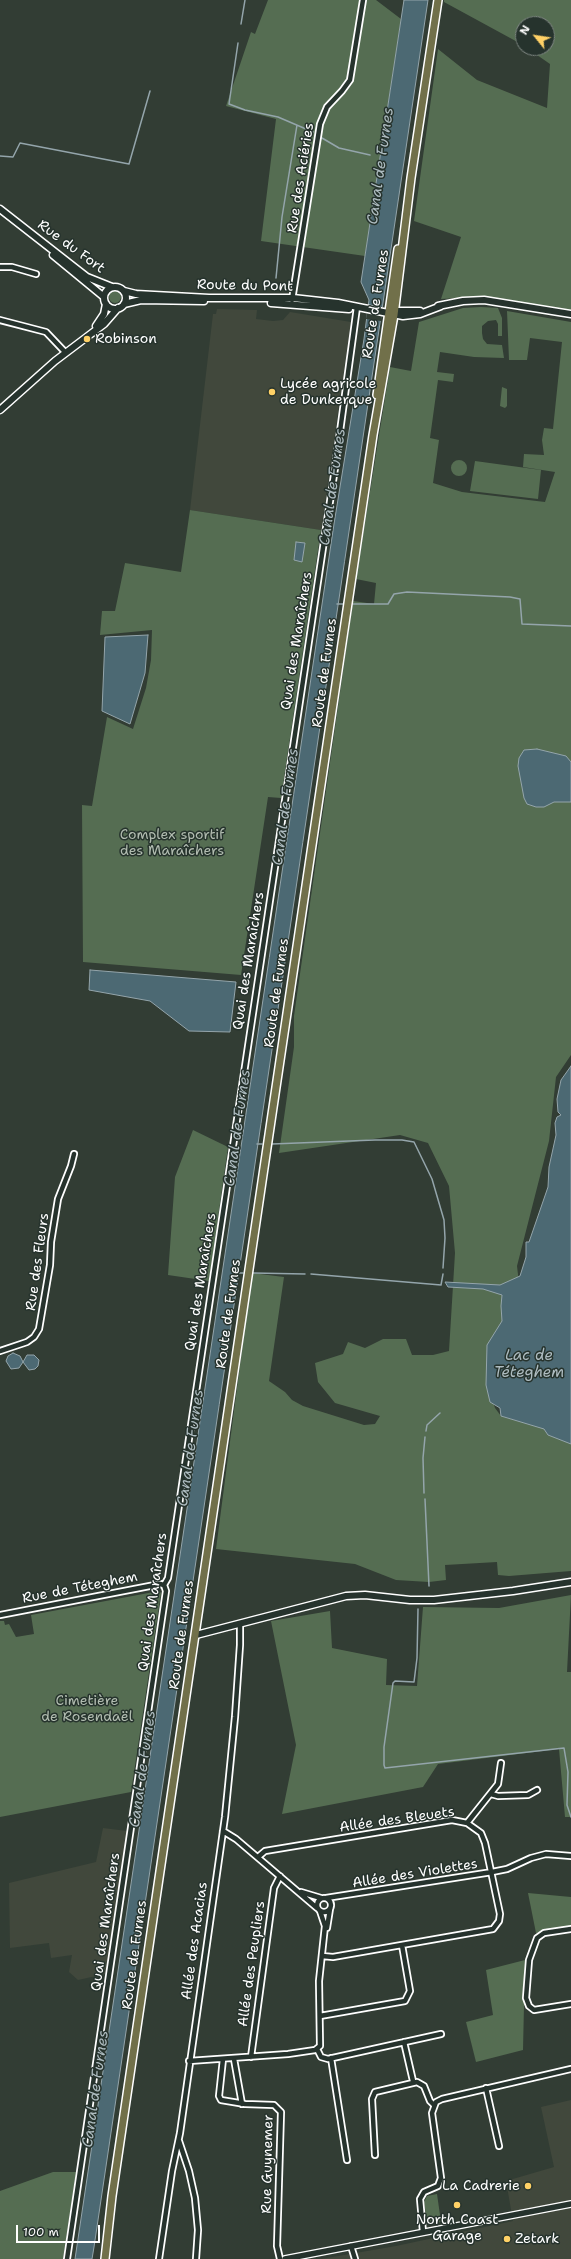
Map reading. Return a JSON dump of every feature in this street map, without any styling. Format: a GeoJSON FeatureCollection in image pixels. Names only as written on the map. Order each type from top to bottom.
{"type":"FeatureCollection","features":[{"type":"Feature","properties":{"kind":"main road","name":"Route de Furnes"},"geometry":{"type":"LineString","coordinates":[[101,2259],[112,2196],[196,1635],[373,435],[379,378],[438,0]]}},
{"type":"Feature","properties":{"kind":"main road","name":"Rue du Fort"},"geometry":{"type":"LineString","coordinates":[[0,209],[87,276],[112,287]]}},
{"type":"Feature","properties":{"kind":"main road","name":"Rue du Fort"},"geometry":{"type":"LineString","coordinates":[[18,223],[104,297]]}},
{"type":"Feature","properties":{"kind":"main road"},"geometry":{"type":"LineString","coordinates":[[76,344],[98,324],[104,314],[106,304],[104,297],[107,290],[112,287],[118,287],[124,291],[126,298],[124,304]]}},
{"type":"Feature","properties":{"kind":"main road","name":"Route du Pont"},"geometry":{"type":"LineString","coordinates":[[124,291],[136,294],[212,298],[293,298],[357,308]]}},
{"type":"Feature","properties":{"kind":"main road"},"geometry":{"type":"LineString","coordinates":[[0,410],[65,352],[102,325],[118,308],[124,304],[141,300],[275,303],[357,308],[417,315],[441,306],[463,301],[484,300],[571,314]]}},
{"type":"Feature","properties":{"kind":"main road"},"geometry":{"type":"LineString","coordinates":[[106,304],[112,308],[118,308]]}},
{"type":"Feature","properties":{"kind":"main road"},"geometry":{"type":"LineString","coordinates":[[196,1635],[320,1601],[350,1596],[434,1600],[513,1591],[571,1582]]}},
{"type":"Feature","properties":{"kind":"main road","name":"Route de Furnes"},"geometry":{"type":"LineString","coordinates":[[105,2259],[112,2196]]}},
{"type":"Feature","properties":{"kind":"street","name":"Rue des Aciéries"},"geometry":{"type":"LineString","coordinates":[[293,298],[320,124],[327,107],[350,80],[363,0]]}},
{"type":"Feature","properties":{"kind":"street"},"geometry":{"type":"LineString","coordinates":[[0,267],[36,274]]}},
{"type":"Feature","properties":{"kind":"street"},"geometry":{"type":"LineString","coordinates":[[275,303],[289,301],[293,298]]}},
{"type":"Feature","properties":{"kind":"street","name":"Quai des Maraîchers"},"geometry":{"type":"LineString","coordinates":[[67,2259],[166,1591],[164,1585],[168,1579],[334,476],[357,308]]}},
{"type":"Feature","properties":{"kind":"street"},"geometry":{"type":"LineString","coordinates":[[0,320],[46,332],[65,352]]}},
{"type":"Feature","properties":{"kind":"street","name":"Rue des Fleurs"},"geometry":{"type":"LineString","coordinates":[[0,1351],[29,1341],[39,1330],[50,1265],[51,1242],[58,1199],[74,1154]]}},
{"type":"Feature","properties":{"kind":"street","name":"Rue de Téteghem"},"geometry":{"type":"LineString","coordinates":[[0,1615],[164,1585]]}},
{"type":"Feature","properties":{"kind":"street","name":"Allée des Acacias"},"geometry":{"type":"LineString","coordinates":[[159,2259],[180,2133],[189,2061],[223,1831],[235,1717],[241,1641],[240,1624]]}},
{"type":"Feature","properties":{"kind":"street"},"geometry":{"type":"LineString","coordinates":[[467,1823],[491,1794],[499,1780],[501,1763]]}},
{"type":"Feature","properties":{"kind":"street"},"geometry":{"type":"LineString","coordinates":[[491,1794],[498,1796],[528,1795],[536,1790]]}},
{"type":"Feature","properties":{"kind":"street","name":"Allée des Bleuets"},"geometry":{"type":"LineString","coordinates":[[258,1857],[265,1851],[447,1821],[467,1823],[478,1830],[483,1838],[492,1872],[500,1916],[493,1929],[333,1957],[322,1956]]}},
{"type":"Feature","properties":{"kind":"street"},"geometry":{"type":"LineString","coordinates":[[223,1831],[233,1836],[319,1910],[327,1912],[331,1906]]}},
{"type":"Feature","properties":{"kind":"street","name":"Allée des Violettes"},"geometry":{"type":"LineString","coordinates":[[324,1898],[341,1897],[492,1872],[507,1869],[540,1855],[555,1854],[571,1856]]}},
{"type":"Feature","properties":{"kind":"street","name":"Allée des Peupliers"},"geometry":{"type":"LineString","coordinates":[[251,2058],[274,1888],[280,1876]]}},
{"type":"Feature","properties":{"kind":"street"},"geometry":{"type":"LineString","coordinates":[[295,1888],[310,1896],[324,1898],[331,1906]]}},
{"type":"Feature","properties":{"kind":"street","name":"Allée des Violettes"},"geometry":{"type":"LineString","coordinates":[[331,1906],[341,1897]]}},
{"type":"Feature","properties":{"kind":"street"},"geometry":{"type":"LineString","coordinates":[[324,1898],[317,1903],[325,1921],[325,1935]]}},
{"type":"Feature","properties":{"kind":"street"},"geometry":{"type":"LineString","coordinates":[[189,2061],[224,2060],[288,2054],[316,2049],[322,2043],[319,1981],[325,1935],[331,1906]]}},
{"type":"Feature","properties":{"kind":"street"},"geometry":{"type":"LineString","coordinates":[[571,1929],[544,1933],[537,1938],[529,1960],[526,1998],[529,2006],[536,2010],[571,2004]]}},
{"type":"Feature","properties":{"kind":"street"},"geometry":{"type":"LineString","coordinates":[[320,2016],[405,2002],[410,1991],[402,1945]]}},
{"type":"Feature","properties":{"kind":"street"},"geometry":{"type":"LineString","coordinates":[[316,2049],[322,2058],[331,2058],[441,2034]]}},
{"type":"Feature","properties":{"kind":"street"},"geometry":{"type":"LineString","coordinates":[[404,2042],[413,2082]]}},
{"type":"Feature","properties":{"kind":"street"},"geometry":{"type":"LineString","coordinates":[[331,2058],[347,2160]]}},
{"type":"Feature","properties":{"kind":"street"},"geometry":{"type":"LineString","coordinates":[[224,2060],[220,2099],[225,2102],[242,2104],[234,2059]]}},
{"type":"Feature","properties":{"kind":"street"},"geometry":{"type":"LineString","coordinates":[[423,2232],[420,2199],[424,2192],[438,2186],[441,2178],[432,2113],[434,2105],[442,2098],[571,2068]]}},
{"type":"Feature","properties":{"kind":"street"},"geometry":{"type":"LineString","coordinates":[[375,2155],[373,2094],[380,2089],[413,2082],[424,2086],[430,2101],[434,2105]]}},
{"type":"Feature","properties":{"kind":"street"},"geometry":{"type":"LineString","coordinates":[[486,2088],[499,2146]]}},
{"type":"Feature","properties":{"kind":"street","name":"Rue Guynemer"},"geometry":{"type":"LineString","coordinates":[[242,2104],[274,2105],[282,2112],[277,2246],[280,2259]]}},
{"type":"Feature","properties":{"kind":"street"},"geometry":{"type":"LineString","coordinates":[[180,2133],[180,2148],[193,2186],[197,2213],[196,2259]]}},
{"type":"Feature","properties":{"kind":"street"},"geometry":{"type":"LineString","coordinates":[[175,2158],[179,2156],[185,2159]]}},
{"type":"Feature","properties":{"kind":"street"},"geometry":{"type":"LineString","coordinates":[[285,2259],[571,2204]]}},
{"type":"Feature","properties":{"kind":"street"},"geometry":{"type":"LineString","coordinates":[[351,2246],[355,2259]]}},
{"type":"Feature","properties":{"kind":"shaded area","name":"Lycée agricole de Dunkerque"},"geometry":{"type":"Polygon","coordinates":[[[217,309],[257,310],[256,319],[273,321],[283,320],[290,312],[351,322],[321,530],[190,510],[213,314],[216,314],[217,309]]]}},
{"type":"Feature","properties":{"kind":"shaded area"},"geometry":{"type":"Polygon","coordinates":[[[103,1828],[127,1831],[105,1974],[78,1980],[69,1972],[72,1955],[51,1958],[49,1943],[10,1948],[9,1883],[96,1862],[103,1828]]]}},
{"type":"Feature","properties":{"kind":"shaded area"},"geometry":{"type":"Polygon","coordinates":[[[571,2100],[571,2259],[321,2259],[396,2246],[513,2221],[506,2181],[554,2167],[541,2107],[571,2100]]]}},
{"type":"Feature","properties":{"kind":"green space"},"geometry":{"type":"Polygon","coordinates":[[[268,0],[376,0],[401,19],[365,256],[261,241],[276,119],[226,106],[251,32],[255,34],[268,0]]]}},
{"type":"Feature","properties":{"kind":"green space"},"geometry":{"type":"Polygon","coordinates":[[[444,0],[571,0],[571,312],[480,297],[441,299],[461,237],[414,221],[438,49],[477,80],[547,108],[550,64],[538,56],[555,56],[555,16],[515,16],[515,41],[444,2],[444,0]]]}},
{"type":"Feature","properties":{"kind":"green space"},"geometry":{"type":"Polygon","coordinates":[[[115,291],[119,293],[121,297],[119,301],[115,303],[111,301],[109,297],[111,293],[115,291]]]}},
{"type":"Feature","properties":{"kind":"green space"},"geometry":{"type":"Polygon","coordinates":[[[463,308],[498,308],[502,318],[502,336],[498,336],[498,324],[496,320],[488,321],[482,326],[482,333],[483,339],[487,344],[502,345],[504,358],[474,357],[440,352],[437,372],[454,374],[453,382],[438,380],[430,438],[439,440],[433,483],[462,492],[545,502],[555,472],[523,467],[524,454],[544,455],[542,440],[544,428],[553,429],[562,342],[530,338],[527,360],[509,360],[507,311],[571,322],[571,1055],[556,1077],[549,1141],[517,1266],[519,1283],[490,1393],[495,1408],[501,1416],[518,1421],[548,1396],[571,1441],[571,1571],[509,1576],[498,1575],[497,1562],[445,1565],[446,1580],[429,1582],[396,1580],[355,1564],[216,1549],[252,1273],[284,1277],[269,1381],[285,1392],[292,1400],[303,1406],[364,1425],[375,1424],[380,1416],[335,1403],[318,1382],[315,1363],[343,1354],[348,1342],[365,1348],[383,1339],[406,1339],[412,1355],[433,1355],[449,1351],[455,1253],[449,1186],[428,1143],[400,1135],[279,1153],[294,1047],[294,1016],[353,601],[374,604],[376,583],[356,579],[390,367],[411,371],[419,322],[463,308]]]}},
{"type":"Feature","properties":{"kind":"green space"},"geometry":{"type":"Polygon","coordinates":[[[502,387],[507,389],[507,406],[505,408],[500,406],[502,387]]]}},
{"type":"Feature","properties":{"kind":"green space"},"geometry":{"type":"Polygon","coordinates":[[[456,460],[462,460],[467,465],[465,474],[462,476],[456,476],[451,471],[451,465],[456,460]]]}},
{"type":"Feature","properties":{"kind":"green space"},"geometry":{"type":"Polygon","coordinates":[[[475,461],[541,470],[538,499],[470,491],[475,461]]]}},
{"type":"Feature","properties":{"kind":"green space","name":"Complex sportif des Maraîchers"},"geometry":{"type":"Polygon","coordinates":[[[190,510],[321,530],[281,798],[268,797],[241,975],[83,962],[82,805],[92,806],[107,717],[133,729],[146,688],[151,660],[152,630],[100,635],[102,611],[115,611],[125,563],[181,572],[190,510]]]}},
{"type":"Feature","properties":{"kind":"green space"},"geometry":{"type":"Polygon","coordinates":[[[193,1130],[228,1147],[209,1281],[168,1275],[175,1177],[193,1130]]]}},
{"type":"Feature","properties":{"kind":"green space","name":"Cimetière de Rosendaël"},"geometry":{"type":"Polygon","coordinates":[[[159,1591],[161,1593],[131,1792],[0,1817],[0,1621],[4,1621],[5,1625],[9,1624],[16,1637],[34,1634],[31,1615],[159,1591]]]}},
{"type":"Feature","properties":{"kind":"green space"},"geometry":{"type":"Polygon","coordinates":[[[571,1595],[567,1672],[571,1672],[571,1817],[565,1817],[559,1749],[438,1764],[423,1787],[282,1814],[296,1745],[271,1621],[330,1611],[332,1648],[387,1659],[386,1685],[417,1686],[423,1607],[499,1608],[571,1595]]]}},
{"type":"Feature","properties":{"kind":"green space"},"geometry":{"type":"Polygon","coordinates":[[[528,1893],[571,1897],[571,1927],[536,1933],[528,1893]]]}},
{"type":"Feature","properties":{"kind":"green space"},"geometry":{"type":"Polygon","coordinates":[[[525,1960],[523,2050],[476,2062],[466,2022],[493,2015],[486,1970],[525,1960]]]}},
{"type":"Feature","properties":{"kind":"green space"},"geometry":{"type":"Polygon","coordinates":[[[53,2172],[76,2172],[63,2259],[0,2259],[0,2191],[53,2172]]]}},
{"type":"Feature","properties":{"kind":"green space"},"geometry":{"type":"Polygon","coordinates":[[[437,2194],[441,2222],[430,2224],[427,2221],[424,2202],[427,2196],[437,2194]]]}},
{"type":"Feature","properties":{"kind":"water","name":"Canal de Furnes"},"geometry":{"type":"Polygon","coordinates":[[[404,0],[428,0],[94,2247],[92,2259],[75,2259],[334,524],[364,339],[369,300],[361,282],[404,0]]]}},
{"type":"Feature","properties":{"kind":"water"},"geometry":{"type":"Polygon","coordinates":[[[296,542],[305,543],[302,562],[294,560],[296,542]]]}},
{"type":"Feature","properties":{"kind":"water"},"geometry":{"type":"Polygon","coordinates":[[[148,635],[145,673],[130,724],[102,711],[105,637],[148,635]]]}},
{"type":"Feature","properties":{"kind":"water"},"geometry":{"type":"Polygon","coordinates":[[[537,749],[566,756],[571,762],[571,802],[554,802],[544,807],[536,807],[527,804],[524,798],[518,766],[519,758],[524,750],[537,749]]]}},
{"type":"Feature","properties":{"kind":"water"},"geometry":{"type":"Polygon","coordinates":[[[90,970],[236,982],[230,1032],[189,1031],[150,1001],[89,990],[90,970]]]}},
{"type":"Feature","properties":{"kind":"water","name":"Lac de Téteghem"},"geometry":{"type":"Polygon","coordinates":[[[571,1066],[571,1444],[548,1435],[544,1429],[501,1416],[500,1408],[490,1402],[486,1385],[487,1345],[502,1321],[502,1295],[483,1289],[448,1287],[445,1282],[500,1285],[520,1276],[526,1257],[526,1242],[529,1242],[548,1187],[549,1167],[556,1135],[555,1123],[557,1117],[561,1115],[558,1112],[557,1099],[561,1080],[571,1066]]]}},
{"type":"Feature","properties":{"kind":"water"},"geometry":{"type":"Polygon","coordinates":[[[13,1353],[20,1356],[23,1362],[19,1368],[11,1369],[6,1361],[8,1356],[13,1353]]]}},
{"type":"Feature","properties":{"kind":"water"},"geometry":{"type":"Polygon","coordinates":[[[27,1355],[34,1355],[39,1360],[38,1366],[35,1369],[29,1370],[23,1362],[27,1355]]]}},
{"type":"Feature","properties":{"kind":"pier"},"geometry":{"type":"Polygon","coordinates":[[[368,305],[383,307],[381,321],[366,319],[368,305]]]}},
{"type":"Feature","properties":{"kind":"waterway"},"geometry":{"type":"LineString","coordinates":[[241,24],[245,0]]}},
{"type":"Feature","properties":{"kind":"waterway"},"geometry":{"type":"LineString","coordinates":[[238,43],[229,104],[245,110],[278,117],[313,132]]}},
{"type":"Feature","properties":{"kind":"waterway"},"geometry":{"type":"LineString","coordinates":[[0,156],[13,157],[20,143],[129,164],[150,91]]}},
{"type":"Feature","properties":{"kind":"waterway"},"geometry":{"type":"LineString","coordinates":[[276,278],[282,217],[297,125]]}},
{"type":"Feature","properties":{"kind":"waterway","name":"Canal de Furnes"},"geometry":{"type":"LineString","coordinates":[[322,138],[339,148],[370,155]]}},
{"type":"Feature","properties":{"kind":"waterway"},"geometry":{"type":"LineString","coordinates":[[353,604],[388,604],[394,594],[407,592],[510,597],[520,599],[522,624],[571,626]]}},
{"type":"Feature","properties":{"kind":"waterway"},"geometry":{"type":"LineString","coordinates":[[337,604],[343,604]]}},
{"type":"Feature","properties":{"kind":"waterway"},"geometry":{"type":"LineString","coordinates":[[272,1144],[375,1140],[402,1140],[414,1142],[432,1179],[444,1220],[445,1238],[443,1268]]}},
{"type":"Feature","properties":{"kind":"waterway"},"geometry":{"type":"LineString","coordinates":[[257,1144],[262,1144]]}},
{"type":"Feature","properties":{"kind":"waterway"},"geometry":{"type":"LineString","coordinates":[[237,1273],[243,1273]]}},
{"type":"Feature","properties":{"kind":"waterway"},"geometry":{"type":"LineString","coordinates":[[253,1273],[305,1274]]}},
{"type":"Feature","properties":{"kind":"waterway"},"geometry":{"type":"LineString","coordinates":[[311,1274],[441,1285],[443,1274]]}},
{"type":"Feature","properties":{"kind":"waterway"},"geometry":{"type":"LineString","coordinates":[[426,1431],[427,1425],[440,1413]]}},
{"type":"Feature","properties":{"kind":"waterway"},"geometry":{"type":"LineString","coordinates":[[424,1493],[423,1458],[425,1437]]}},
{"type":"Feature","properties":{"kind":"waterway"},"geometry":{"type":"LineString","coordinates":[[425,1499],[429,1586]]}},
{"type":"Feature","properties":{"kind":"waterway"},"geometry":{"type":"LineString","coordinates":[[418,1609],[417,1658],[414,1682],[395,1681],[393,1683],[384,1747],[385,1768],[564,1748],[568,1772],[567,1805],[571,1817]]}},
{"type":"Feature","properties":{"kind":"place","name":"Robinson"},"geometry":{"type":"Point","coordinates":[87,339]}},
{"type":"Feature","properties":{"kind":"place","name":"Lycée agricole de Dunkerque"},"geometry":{"type":"Point","coordinates":[272,392]}},
{"type":"Feature","properties":{"kind":"place","name":"La Cadrerie"},"geometry":{"type":"Point","coordinates":[528,2186]}},
{"type":"Feature","properties":{"kind":"place","name":"North Coast Garage"},"geometry":{"type":"Point","coordinates":[457,2205]}},
{"type":"Feature","properties":{"kind":"place","name":"Zetark"},"geometry":{"type":"Point","coordinates":[507,2239]}}]}
